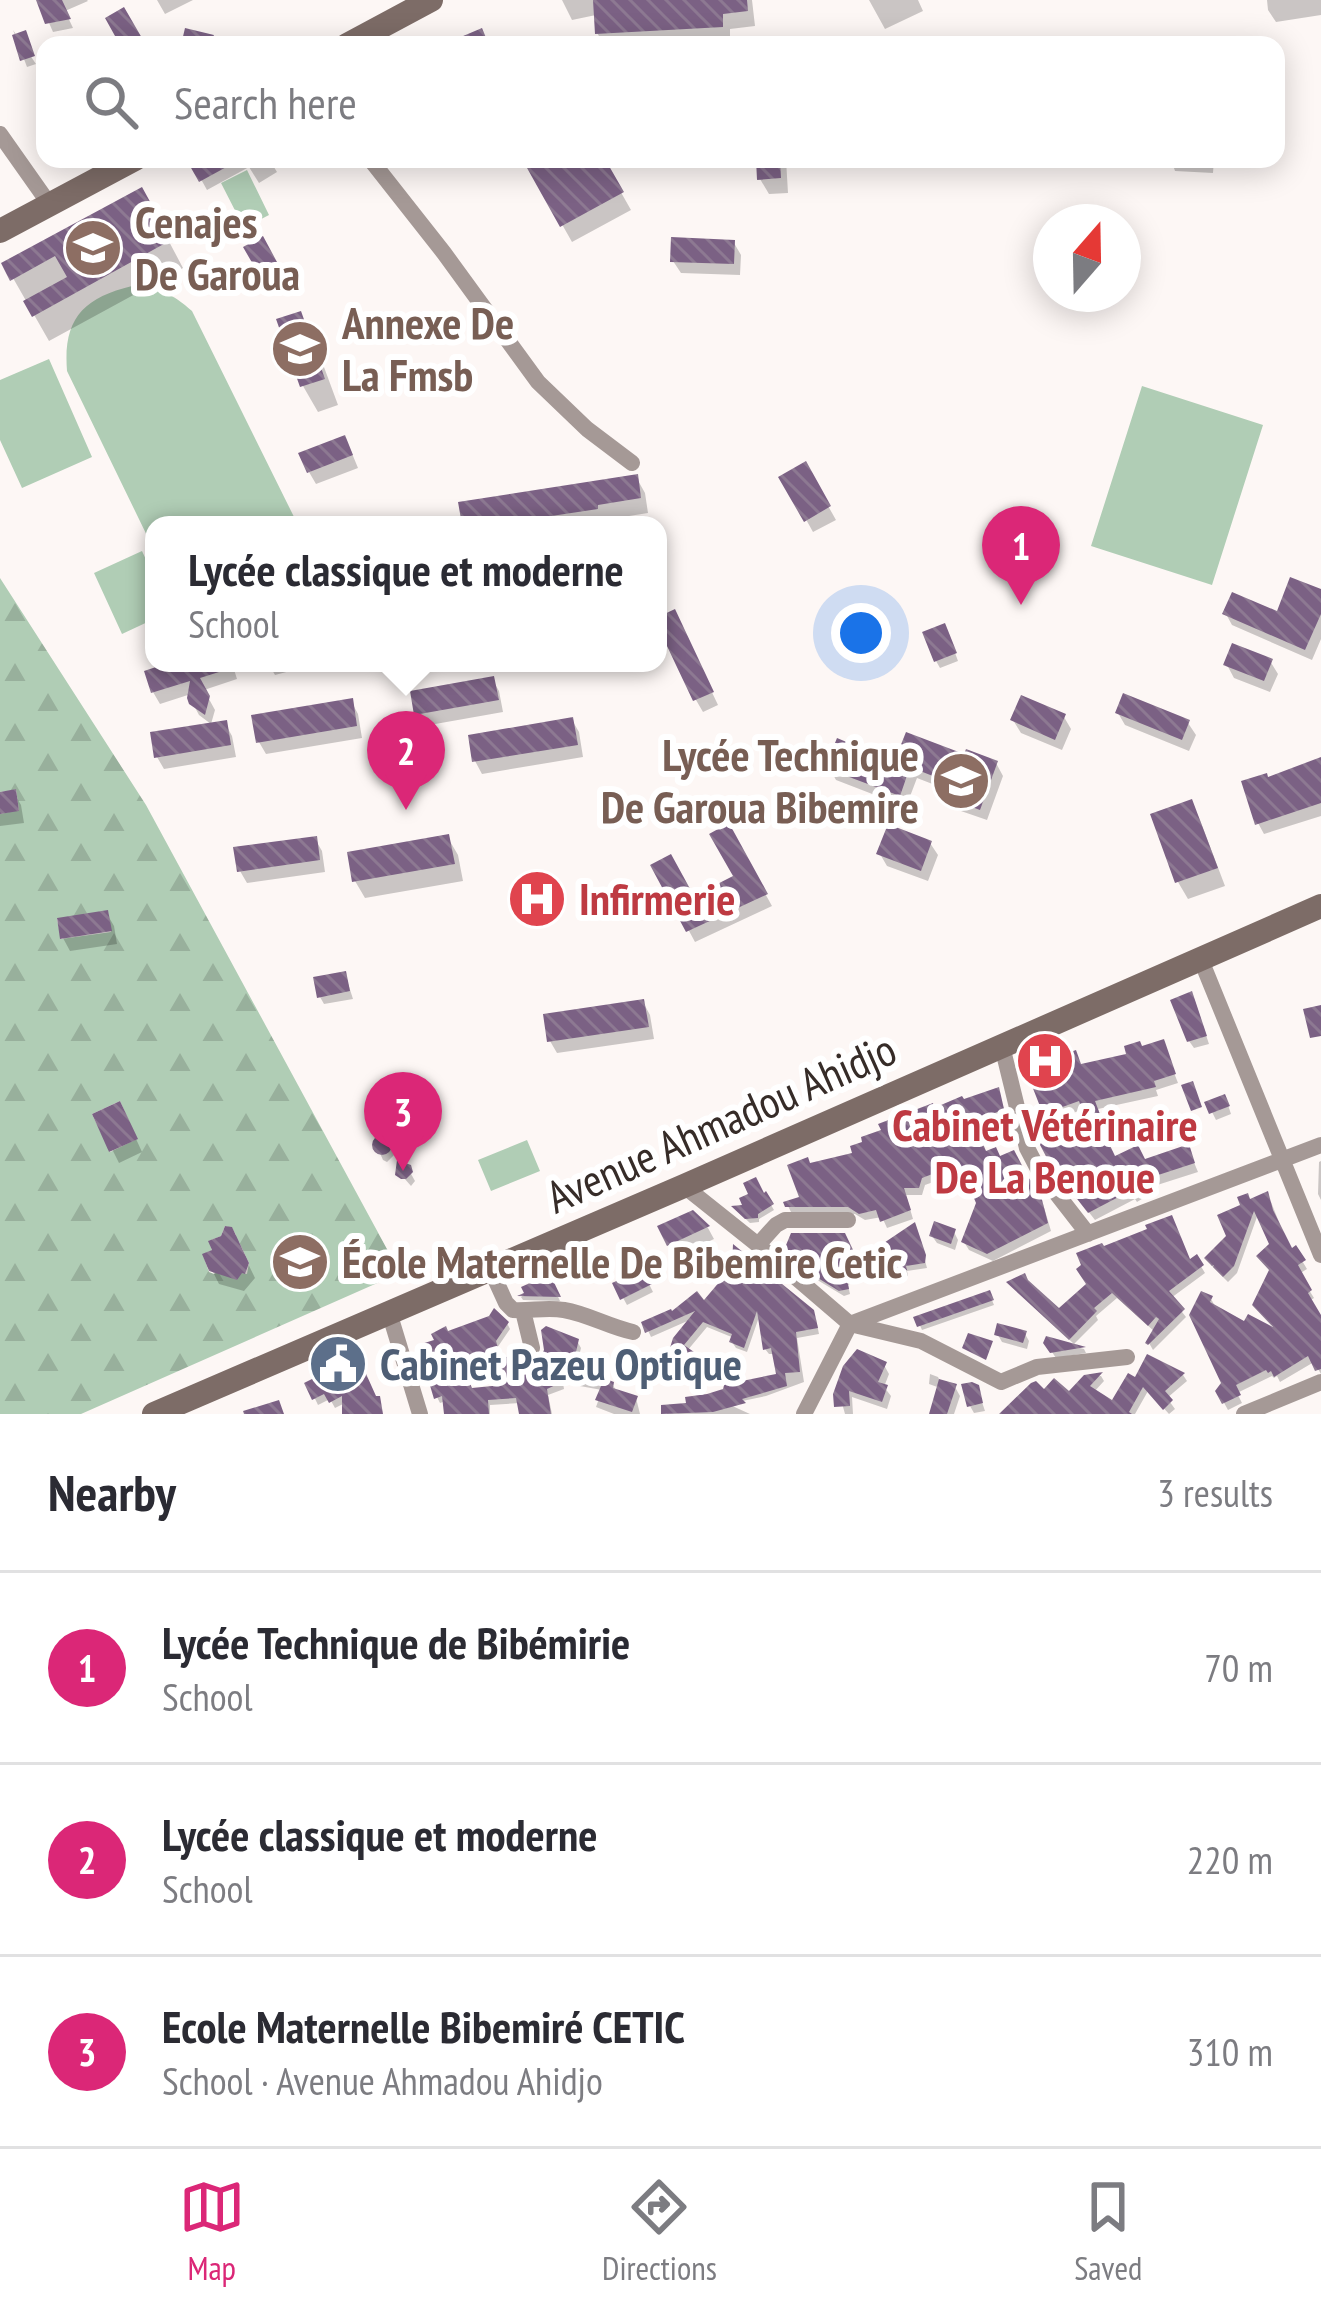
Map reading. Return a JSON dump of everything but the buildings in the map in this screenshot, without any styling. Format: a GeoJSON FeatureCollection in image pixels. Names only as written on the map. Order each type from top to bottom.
{"type":"FeatureCollection","features":[{"type":"Feature","properties":{"kind":"main road"},"geometry":{"type":"LineString","coordinates":[[364,36],[431,0]]}},
{"type":"Feature","properties":{"kind":"main road"},"geometry":{"type":"LineString","coordinates":[[0,232],[118,168]]}},
{"type":"Feature","properties":{"kind":"main road","name":"Avenue Ahmadou Ahidjo"},"geometry":{"type":"LineString","coordinates":[[154,1414],[1321,906]]}},
{"type":"Feature","properties":{"kind":"street"},"geometry":{"type":"LineString","coordinates":[[0,134],[50,205]]}},
{"type":"Feature","properties":{"kind":"street"},"geometry":{"type":"LineString","coordinates":[[377,168],[538,382],[587,429],[632,463]]}},
{"type":"Feature","properties":{"kind":"street"},"geometry":{"type":"LineString","coordinates":[[1201,960],[1321,1256]]}},
{"type":"Feature","properties":{"kind":"street"},"geometry":{"type":"LineString","coordinates":[[1002,1046],[1027,1148],[1088,1234]]}},
{"type":"Feature","properties":{"kind":"street"},"geometry":{"type":"LineString","coordinates":[[804,1414],[850,1324],[1321,1145]]}},
{"type":"Feature","properties":{"kind":"street"},"geometry":{"type":"LineString","coordinates":[[684,1186],[850,1324],[921,1341],[1001,1382],[1037,1367],[1126,1357]]}},
{"type":"Feature","properties":{"kind":"street"},"geometry":{"type":"LineString","coordinates":[[758,1244],[785,1220],[848,1220]]}},
{"type":"Feature","properties":{"kind":"street"},"geometry":{"type":"LineString","coordinates":[[490,1268],[513,1310],[570,1311],[633,1331]]}},
{"type":"Feature","properties":{"kind":"street"},"geometry":{"type":"LineString","coordinates":[[524,1311],[532,1348]]}},
{"type":"Feature","properties":{"kind":"street"},"geometry":{"type":"LineString","coordinates":[[389,1312],[420,1414]]}},
{"type":"Feature","properties":{"kind":"street"},"geometry":{"type":"LineString","coordinates":[[1244,1414],[1321,1382]]}},
{"type":"Feature","properties":{"kind":"green space"},"geometry":{"type":"Polygon","coordinates":[[[247,170],[269,215],[244,228],[221,183],[247,170]]]}},
{"type":"Feature","properties":{"kind":"green space"},"geometry":{"type":"Polygon","coordinates":[[[150,288],[165,292],[192,311],[294,516],[145,516],[145,531],[67,371],[68,338],[79,314],[115,291],[150,288]]]}},
{"type":"Feature","properties":{"kind":"green space"},"geometry":{"type":"Polygon","coordinates":[[[49,359],[92,457],[22,488],[0,440],[0,380],[49,359]]]}},
{"type":"Feature","properties":{"kind":"green space"},"geometry":{"type":"Polygon","coordinates":[[[1142,386],[1263,425],[1212,585],[1091,546],[1142,386]]]}},
{"type":"Feature","properties":{"kind":"green space"},"geometry":{"type":"Polygon","coordinates":[[[142,551],[145,623],[122,634],[94,573],[142,551]]]}},
{"type":"Feature","properties":{"kind":"green space"},"geometry":{"type":"Polygon","coordinates":[[[0,578],[146,805],[400,1273],[81,1414],[0,1414],[0,814],[19,810],[16,790],[0,792],[0,578]],[[108,911],[57,919],[61,939],[111,932],[108,911]],[[120,1101],[92,1114],[110,1152],[137,1139],[120,1101]],[[225,1226],[221,1236],[209,1241],[212,1250],[203,1255],[209,1272],[222,1269],[247,1274],[249,1263],[234,1241],[232,1228],[225,1226]]]}},
{"type":"Feature","properties":{"kind":"green space"},"geometry":{"type":"Polygon","coordinates":[[[527,1140],[540,1171],[491,1191],[478,1160],[527,1140]]]}},
{"type":"Feature","properties":{"kind":"place","name":"Cenajes De Garoua"},"geometry":{"type":"Point","coordinates":[93,248]}},
{"type":"Feature","properties":{"kind":"place","name":"Annexe De La Fmsb"},"geometry":{"type":"Point","coordinates":[300,349]}},
{"type":"Feature","properties":{"kind":"place","name":"Lycée Technique de Bibémirie"},"geometry":{"type":"Point","coordinates":[1021,605]}},
{"type":"Feature","properties":{"kind":"place","name":"Lycée Technique De Garoua Bibemire"},"geometry":{"type":"Point","coordinates":[961,781]}},
{"type":"Feature","properties":{"kind":"place","name":"Lycée classique et moderne"},"geometry":{"type":"Point","coordinates":[406,810]}},
{"type":"Feature","properties":{"kind":"place","name":"Infirmerie"},"geometry":{"type":"Point","coordinates":[537,899]}},
{"type":"Feature","properties":{"kind":"place","name":"Cabinet Vétérinaire De La Benoue"},"geometry":{"type":"Point","coordinates":[1045,1061]}},
{"type":"Feature","properties":{"kind":"place","name":"Ecole Maternelle Bibemiré CETIC"},"geometry":{"type":"Point","coordinates":[403,1171]}},
{"type":"Feature","properties":{"kind":"place","name":"École Maternelle De Bibemire Cetic"},"geometry":{"type":"Point","coordinates":[300,1262]}},
{"type":"Feature","properties":{"kind":"place","name":"Cabinet Pazeu Optique"},"geometry":{"type":"Point","coordinates":[338,1364]}}]}
